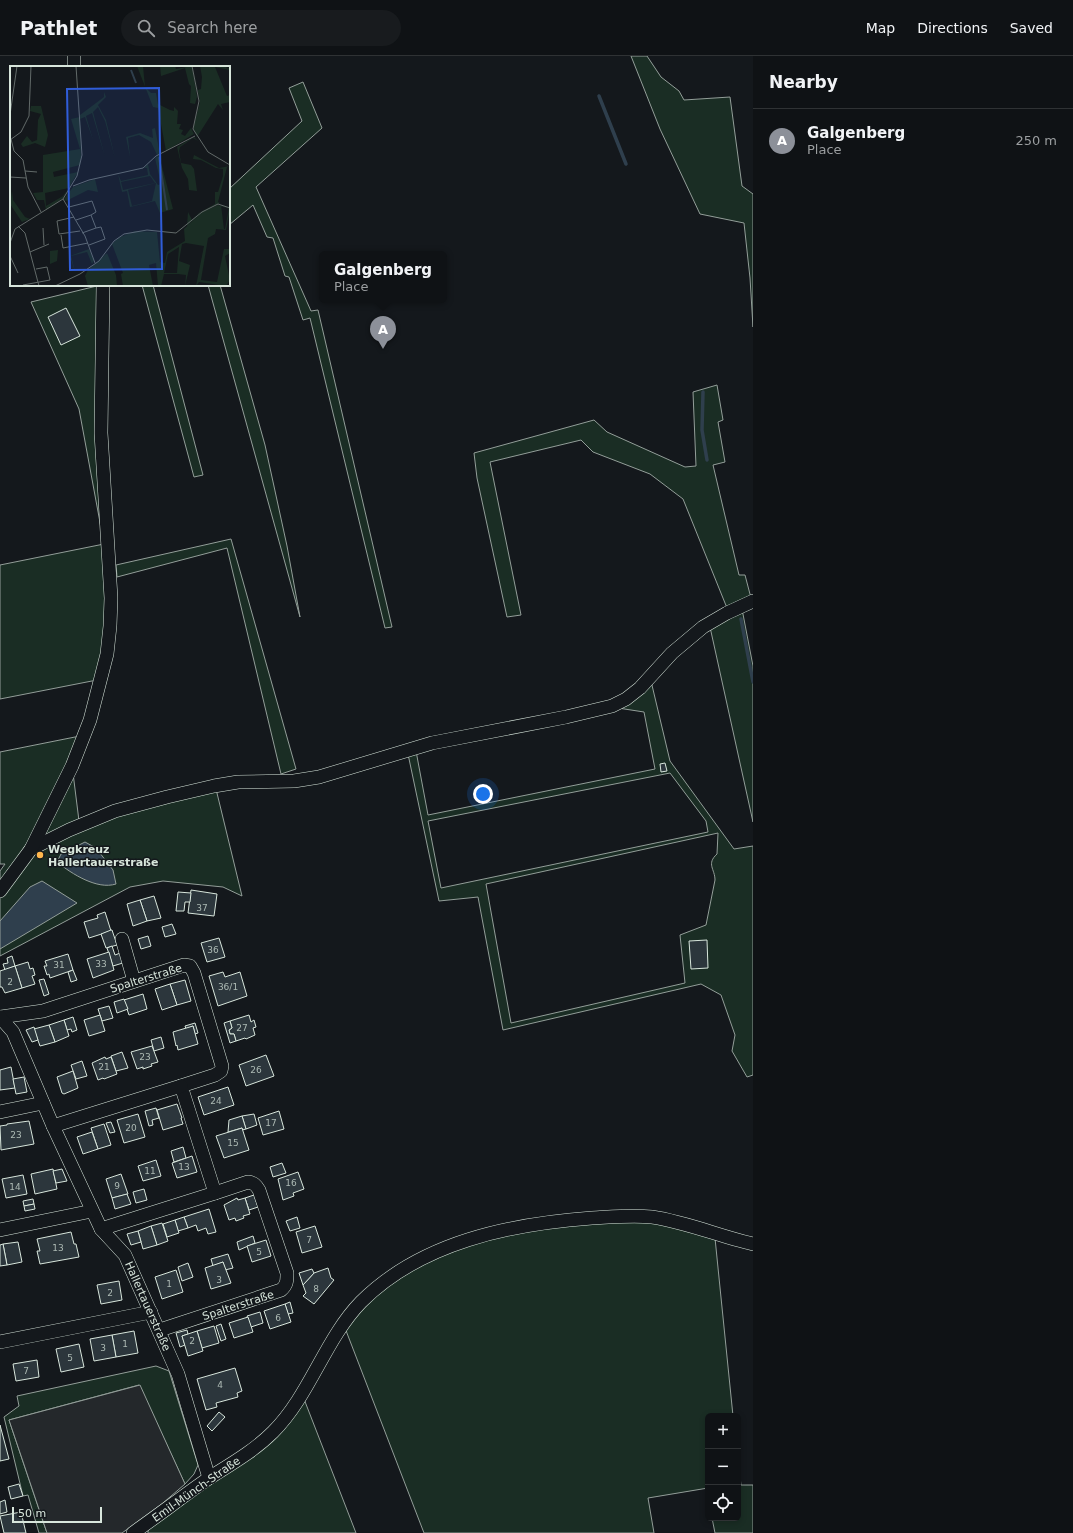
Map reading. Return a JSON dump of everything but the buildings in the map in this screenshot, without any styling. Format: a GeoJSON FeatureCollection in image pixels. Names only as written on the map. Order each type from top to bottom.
{"type":"FeatureCollection","features":[{"type":"Feature","properties":{"kind":"street"},"geometry":{"type":"LineString","coordinates":[[0,892],[31,849],[66,779],[90,720],[107,654],[111,598],[101,433],[103,286]]}},
{"type":"Feature","properties":{"kind":"street"},"geometry":{"type":"LineString","coordinates":[[31,849],[76,827],[114,811],[167,797],[238,782],[269,780],[294,781],[319,777],[432,743],[566,717],[612,706],[626,699],[640,688],[672,653],[703,627],[727,613],[753,601]]}},
{"type":"Feature","properties":{"kind":"street"},"geometry":{"type":"LineString","coordinates":[[122,939],[134,981]]}},
{"type":"Feature","properties":{"kind":"street","name":"Spalterstraße"},"geometry":{"type":"LineString","coordinates":[[0,1017],[43,1011],[184,966],[190,966],[194,973],[222,1066],[221,1071],[215,1075],[53,1126]]}},
{"type":"Feature","properties":{"kind":"street","name":"Hallertauerstraße"},"geometry":{"type":"LineString","coordinates":[[0,1017],[13,1032],[53,1126],[101,1229],[125,1255],[160,1330],[178,1374],[209,1478]]}},
{"type":"Feature","properties":{"kind":"street"},"geometry":{"type":"LineString","coordinates":[[181,1086],[215,1193]]}},
{"type":"Feature","properties":{"kind":"street"},"geometry":{"type":"LineString","coordinates":[[0,1112],[43,1103]]}},
{"type":"Feature","properties":{"kind":"street","name":"Spalterstraße"},"geometry":{"type":"LineString","coordinates":[[101,1229],[248,1182],[253,1183],[260,1190],[287,1273],[286,1286],[281,1290],[160,1330]]}},
{"type":"Feature","properties":{"kind":"street"},"geometry":{"type":"LineString","coordinates":[[0,1230],[92,1211]]}},
{"type":"Feature","properties":{"kind":"street","name":"Emil-Münch-Straße"},"geometry":{"type":"LineString","coordinates":[[133,1533],[259,1444],[275,1430],[290,1412],[345,1322],[360,1303],[393,1276],[411,1265],[446,1248],[468,1239],[506,1229],[572,1220],[633,1216],[652,1217],[679,1223],[753,1244]]}},
{"type":"Feature","properties":{"kind":"street"},"geometry":{"type":"LineString","coordinates":[[0,1342],[151,1312]]}},
{"type":"Feature","properties":{"kind":"green space"},"geometry":{"type":"Polygon","coordinates":[[[631,56],[647,56],[661,77],[679,91],[684,100],[730,97],[742,186],[753,194],[753,327],[750,278],[744,223],[700,214],[660,129],[631,56]]]}},
{"type":"Feature","properties":{"kind":"green space"},"geometry":{"type":"Polygon","coordinates":[[[303,82],[322,128],[256,187],[311,311],[318,310],[392,627],[385,628],[310,318],[303,320],[289,277],[285,276],[273,238],[267,237],[253,205],[230,224],[230,188],[302,121],[289,88],[303,82]]]}},
{"type":"Feature","properties":{"kind":"green space"},"geometry":{"type":"Polygon","coordinates":[[[101,286],[108,607],[97,680],[0,699],[0,565],[104,544],[79,409],[31,302],[101,286]]]}},
{"type":"Feature","properties":{"kind":"green space"},"geometry":{"type":"Polygon","coordinates":[[[142,286],[153,286],[203,475],[194,477],[142,286]]]}},
{"type":"Feature","properties":{"kind":"green space"},"geometry":{"type":"Polygon","coordinates":[[[208,286],[220,286],[265,445],[287,546],[300,617],[208,286]]]}},
{"type":"Feature","properties":{"kind":"green space"},"geometry":{"type":"Polygon","coordinates":[[[717,385],[723,420],[718,422],[725,462],[713,465],[739,575],[745,575],[751,598],[727,608],[683,499],[650,474],[593,452],[581,440],[490,462],[521,615],[507,617],[477,478],[474,453],[594,420],[607,432],[685,467],[696,466],[693,392],[717,385]]]}},
{"type":"Feature","properties":{"kind":"green space"},"geometry":{"type":"Polygon","coordinates":[[[231,539],[296,769],[281,774],[227,548],[117,577],[116,565],[231,539]]]}},
{"type":"Feature","properties":{"kind":"green space"},"geometry":{"type":"Polygon","coordinates":[[[742,609],[753,666],[753,822],[710,627],[742,609]]]}},
{"type":"Feature","properties":{"kind":"green space"},"geometry":{"type":"Polygon","coordinates":[[[651,681],[670,761],[734,849],[753,846],[753,1075],[747,1077],[732,1051],[735,1035],[721,995],[701,984],[503,1030],[478,897],[439,901],[408,754],[416,751],[428,815],[655,769],[644,712],[618,708],[651,681]],[[670,773],[428,821],[441,888],[708,832],[706,821],[670,773]],[[718,833],[486,884],[511,1023],[685,983],[680,935],[706,925],[715,880],[712,861],[717,854],[718,833]]]}},
{"type":"Feature","properties":{"kind":"green space"},"geometry":{"type":"Polygon","coordinates":[[[80,736],[31,837],[0,884],[0,871],[5,864],[0,864],[0,752],[80,736]]]}},
{"type":"Feature","properties":{"kind":"green space"},"geometry":{"type":"Polygon","coordinates":[[[73,773],[79,821],[47,836],[41,832],[73,773]]]}},
{"type":"Feature","properties":{"kind":"green space"},"geometry":{"type":"Polygon","coordinates":[[[216,789],[242,896],[223,887],[163,881],[130,887],[0,956],[0,897],[37,851],[102,820],[216,789]]]}},
{"type":"Feature","properties":{"kind":"green space"},"geometry":{"type":"Polygon","coordinates":[[[641,1219],[715,1238],[733,1413],[705,1413],[705,1488],[648,1498],[654,1533],[424,1533],[345,1328],[375,1295],[431,1258],[506,1232],[641,1219]]]}},
{"type":"Feature","properties":{"kind":"green space"},"geometry":{"type":"Polygon","coordinates":[[[156,1366],[169,1371],[198,1465],[194,1474],[185,1484],[139,1385],[9,1420],[47,1533],[39,1533],[28,1495],[23,1496],[4,1417],[19,1406],[17,1396],[156,1366]]]}},
{"type":"Feature","properties":{"kind":"green space"},"geometry":{"type":"Polygon","coordinates":[[[304,1399],[356,1533],[148,1533],[148,1530],[219,1478],[304,1399]]]}},
{"type":"Feature","properties":{"kind":"green space"},"geometry":{"type":"Polygon","coordinates":[[[741,1485],[753,1485],[753,1533],[715,1533],[713,1521],[741,1521],[741,1485]]]}},
{"type":"Feature","properties":{"kind":"shaded area"},"geometry":{"type":"Polygon","coordinates":[[[140,1385],[185,1484],[163,1503],[122,1533],[47,1533],[9,1420],[140,1385]]]}},
{"type":"Feature","properties":{"kind":"water"},"geometry":{"type":"Polygon","coordinates":[[[85,842],[96,848],[113,870],[116,884],[101,885],[93,883],[77,876],[57,862],[61,854],[85,842]]]}},
{"type":"Feature","properties":{"kind":"water"},"geometry":{"type":"Polygon","coordinates":[[[42,881],[77,903],[0,949],[0,921],[30,887],[42,881]]]}},
{"type":"Feature","properties":{"kind":"waterway"},"geometry":{"type":"LineString","coordinates":[[599,96],[626,164]]}},
{"type":"Feature","properties":{"kind":"waterway"},"geometry":{"type":"LineString","coordinates":[[703,392],[702,430],[707,460]]}},
{"type":"Feature","properties":{"kind":"waterway"},"geometry":{"type":"LineString","coordinates":[[741,619],[753,682]]}},
{"type":"Feature","properties":{"kind":"place","name":"Galgenberg"},"geometry":{"type":"Point","coordinates":[383,349]}},
{"type":"Feature","properties":{"kind":"place","name":"Wegkreuz Hallertauerstraße"},"geometry":{"type":"Point","coordinates":[40,855]}}]}
